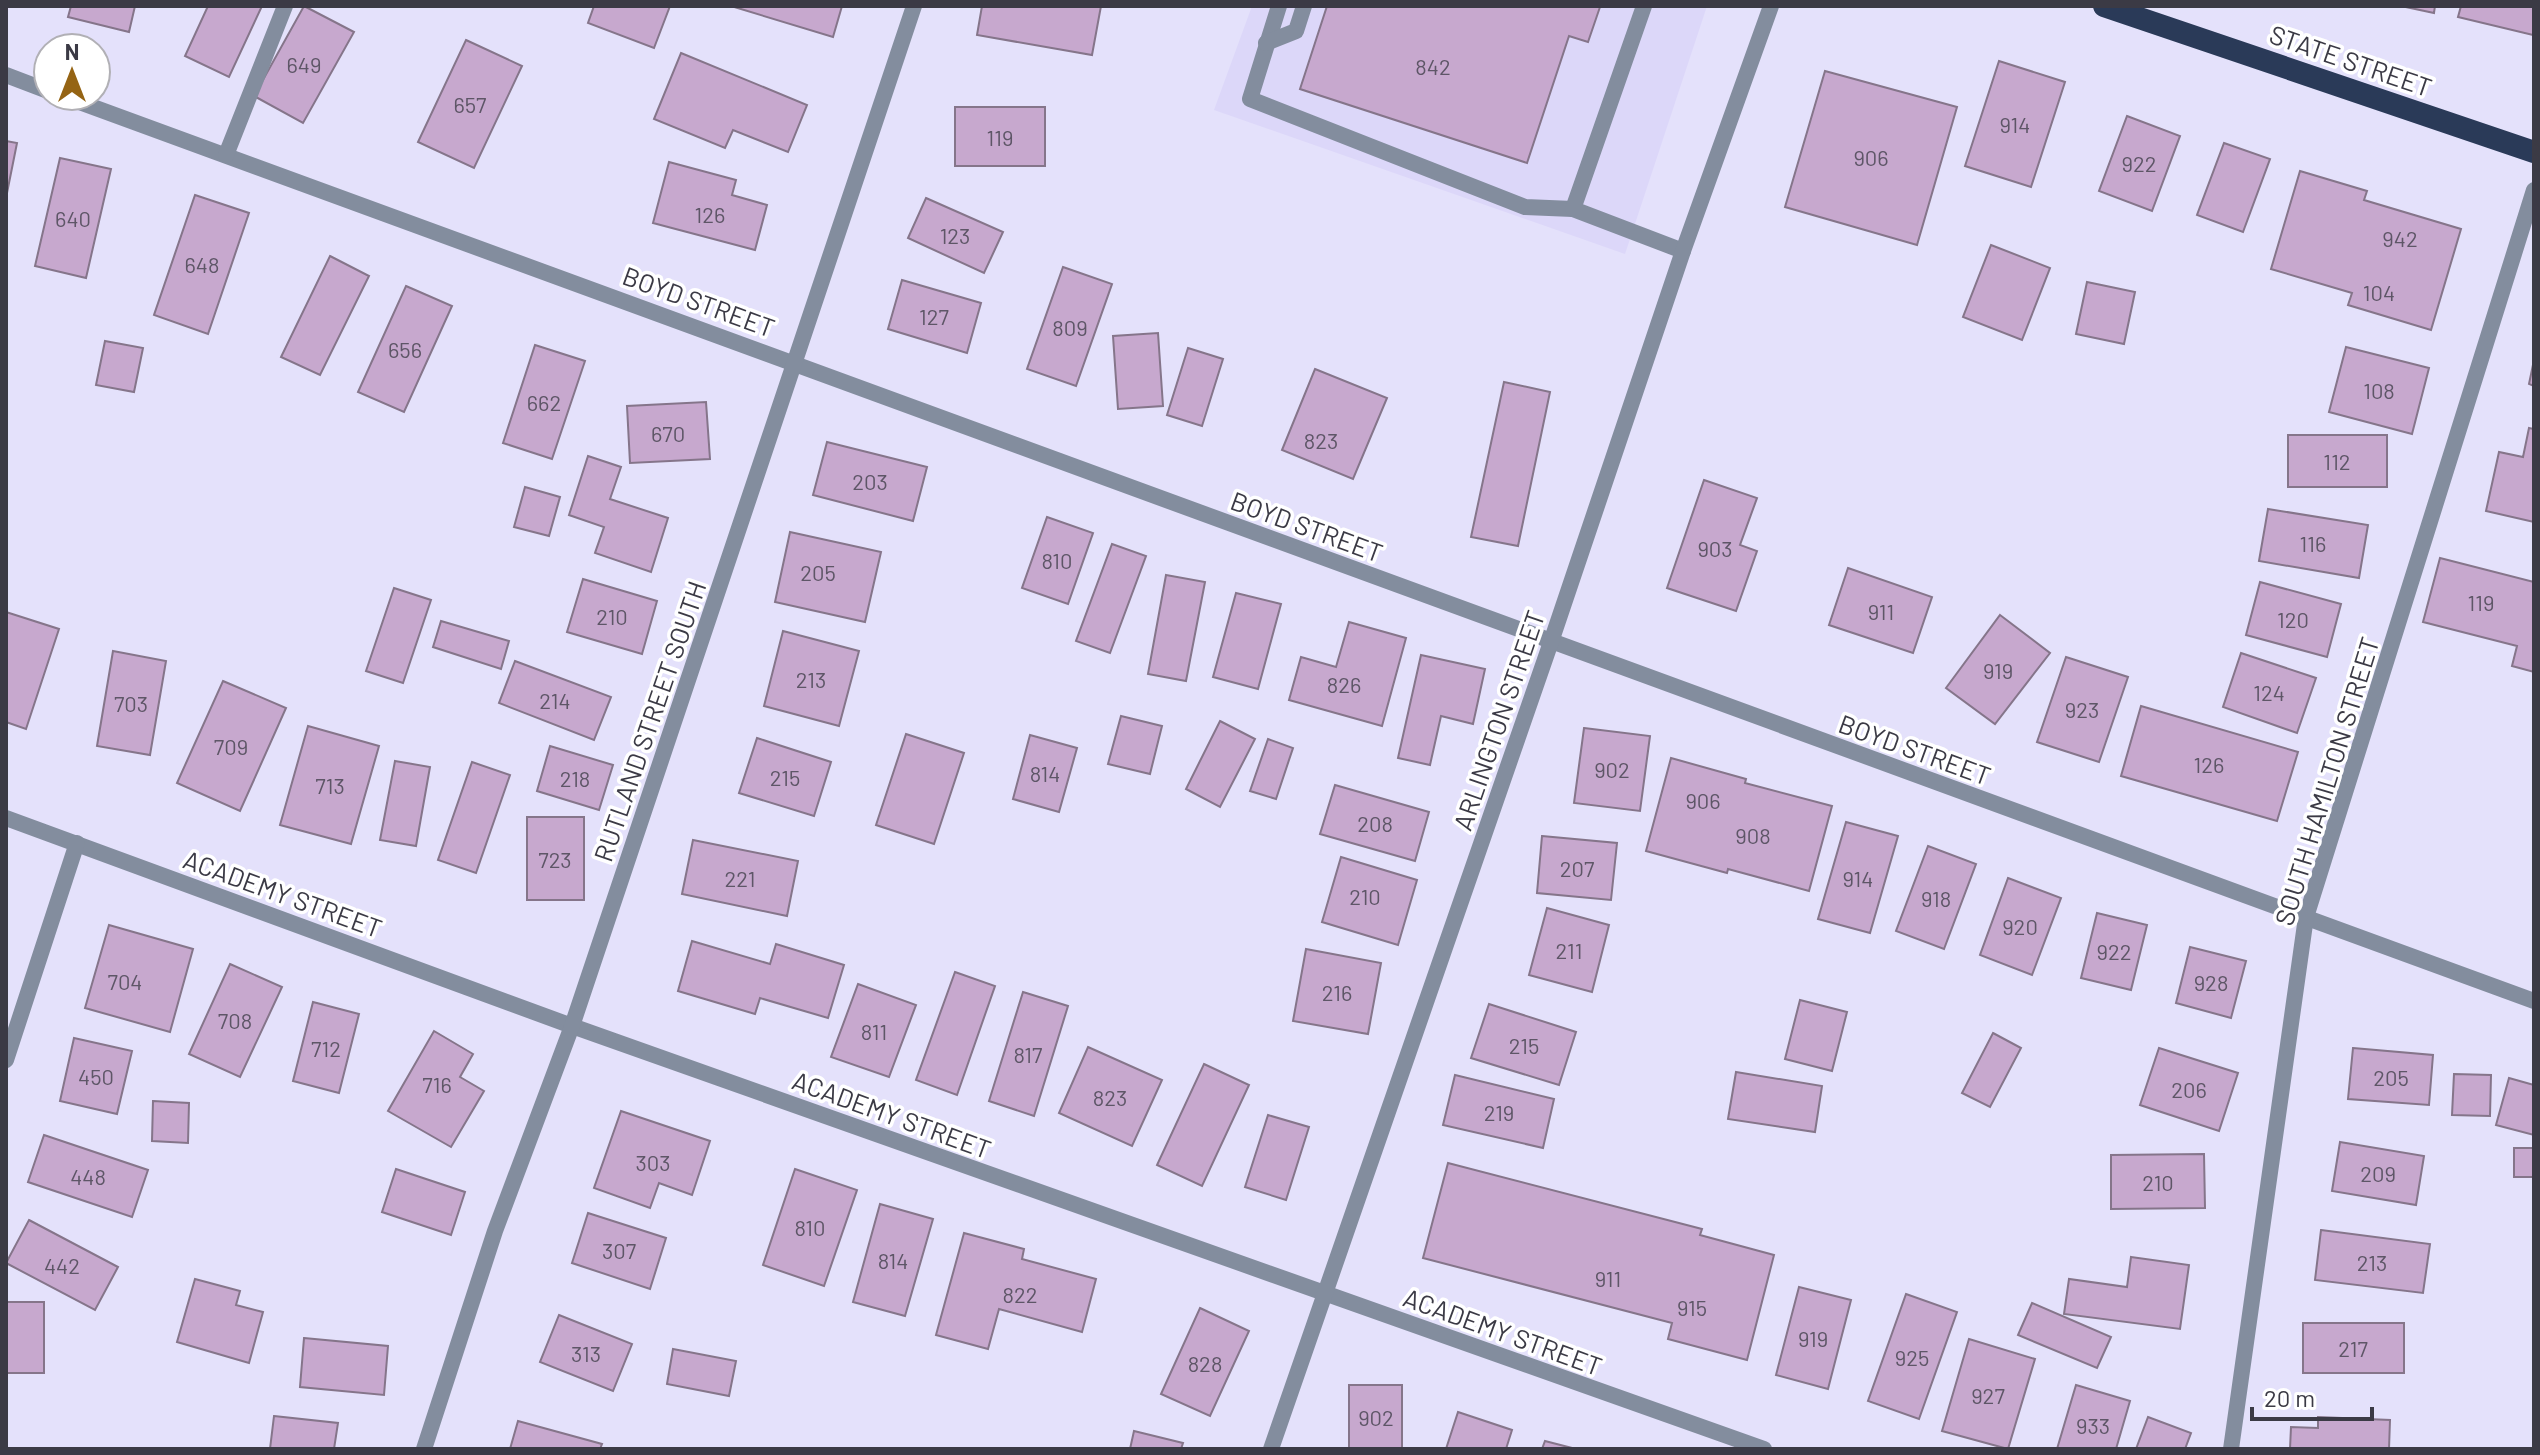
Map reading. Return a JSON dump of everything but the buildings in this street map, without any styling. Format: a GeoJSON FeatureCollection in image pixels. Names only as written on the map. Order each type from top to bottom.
{"type":"FeatureCollection","features":[{"type":"Feature","properties":{"kind":"highway","name":"STATE STREET"},"geometry":{"type":"LineString","coordinates":[[2104,6],[2534,152]]}},
{"type":"Feature","properties":{"kind":"street"},"geometry":{"type":"LineString","coordinates":[[226,155],[285,6]]}},
{"type":"Feature","properties":{"kind":"street","name":"RUTLAND STREET SOUTH"},"geometry":{"type":"LineString","coordinates":[[424,1449],[495,1231],[572,1026],[914,6]]}},
{"type":"Feature","properties":{"kind":"street"},"geometry":{"type":"LineString","coordinates":[[1279,6],[1250,99],[1525,207],[1573,209],[1683,251]]}},
{"type":"Feature","properties":{"kind":"street"},"geometry":{"type":"LineString","coordinates":[[1266,43],[1296,31],[1304,6]]}},
{"type":"Feature","properties":{"kind":"street"},"geometry":{"type":"LineString","coordinates":[[1573,209],[1644,6]]}},
{"type":"Feature","properties":{"kind":"street","name":"ARLINGTON STREET"},"geometry":{"type":"LineString","coordinates":[[1271,1449],[1683,251],[1771,6]]}},
{"type":"Feature","properties":{"kind":"street"},"geometry":{"type":"LineString","coordinates":[[6,75],[32,85]]}},
{"type":"Feature","properties":{"kind":"street","name":"BOYD STREET"},"geometry":{"type":"LineString","coordinates":[[107,112],[795,361],[1551,642],[2534,1001]]}},
{"type":"Feature","properties":{"kind":"street","name":"SOUTH HAMILTON STREET"},"geometry":{"type":"LineString","coordinates":[[2231,1449],[2306,917],[2534,190]]}},
{"type":"Feature","properties":{"kind":"street","name":"ACADEMY STREET"},"geometry":{"type":"LineString","coordinates":[[6,818],[572,1026],[1764,1449]]}},
{"type":"Feature","properties":{"kind":"street"},"geometry":{"type":"LineString","coordinates":[[6,1060],[77,843]]}},
{"type":"Feature","properties":{"kind":"shaded area"},"geometry":{"type":"Polygon","coordinates":[[[1252,6],[1707,6],[1625,254],[1214,110],[1252,6]]]}}]}
